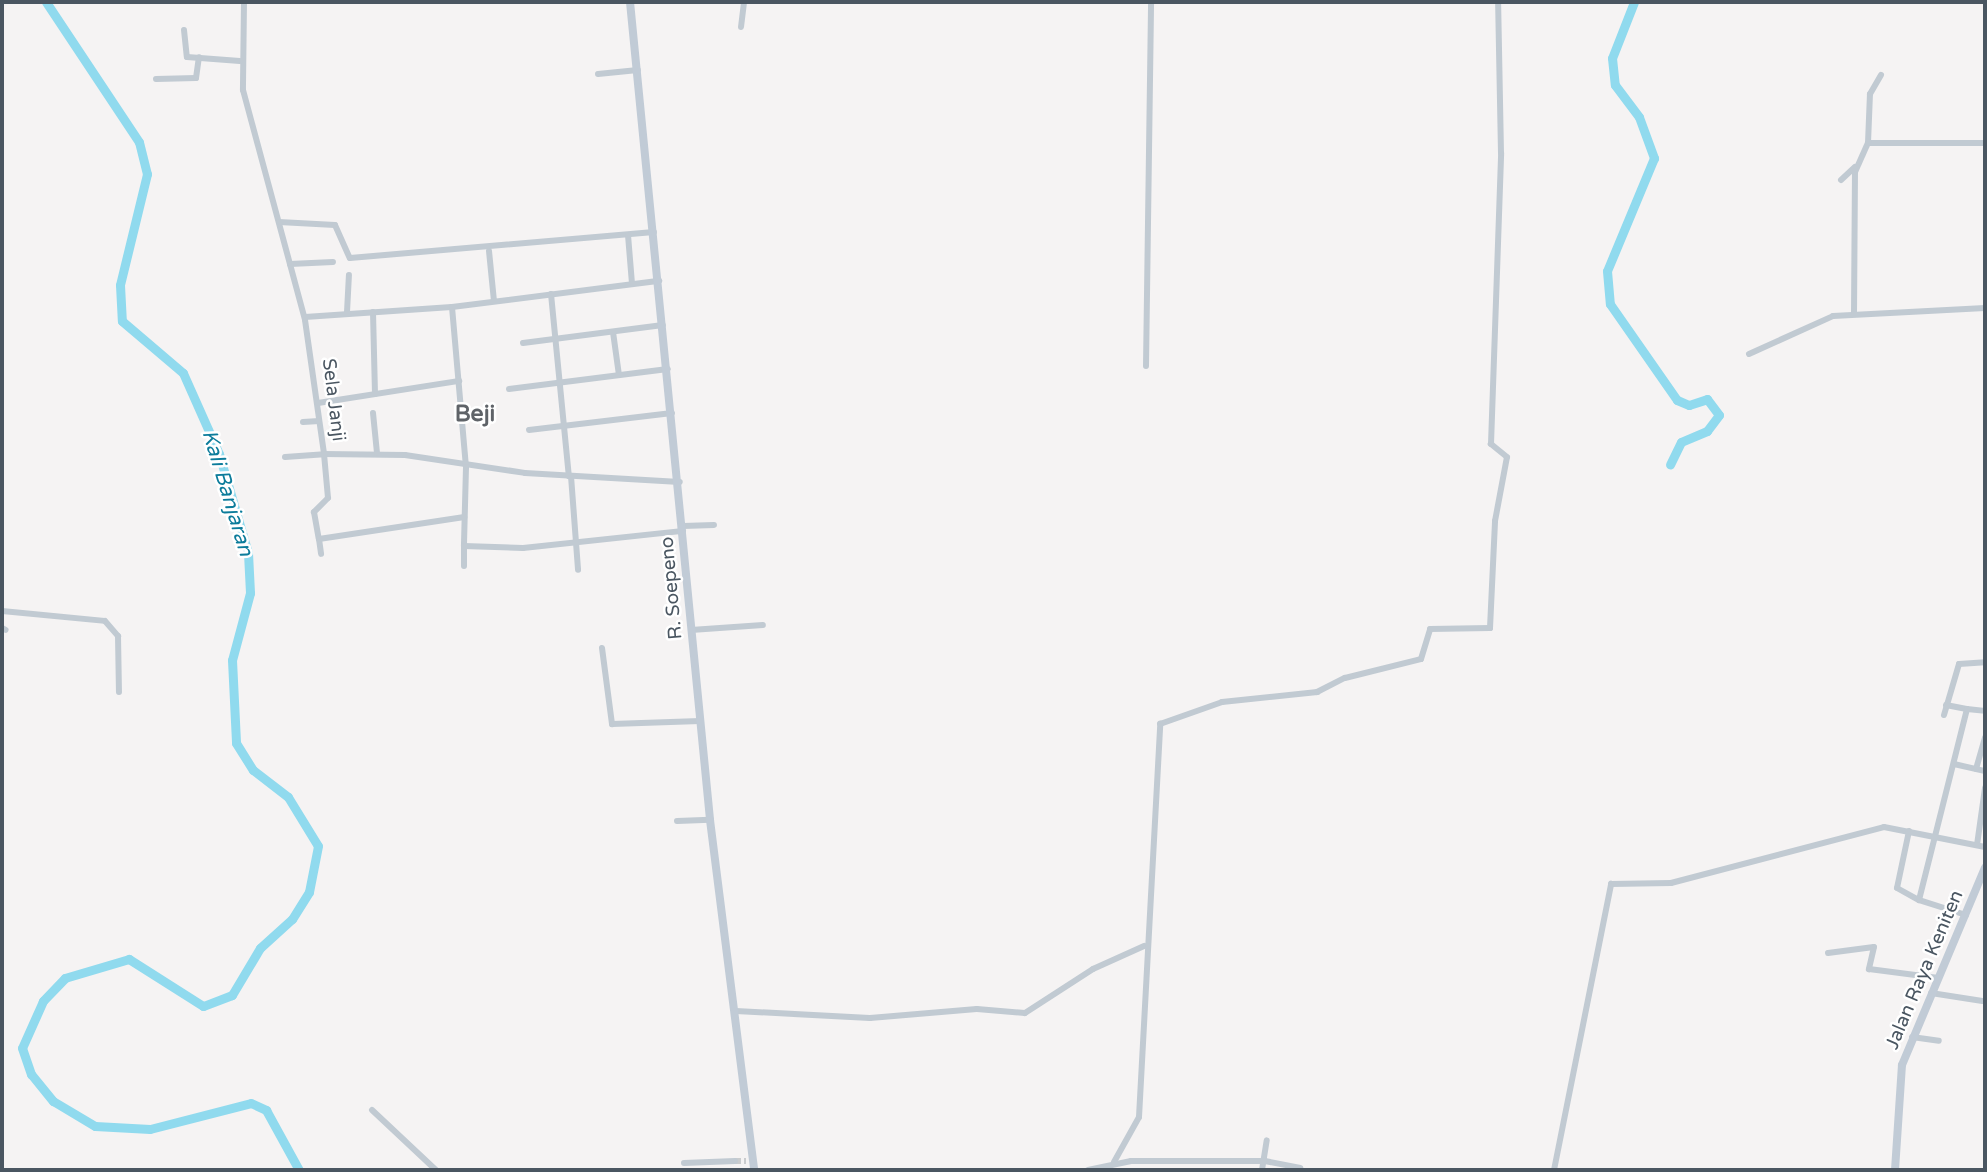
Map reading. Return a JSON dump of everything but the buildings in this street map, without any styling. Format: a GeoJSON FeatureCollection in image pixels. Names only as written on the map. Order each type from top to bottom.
{"type":"FeatureCollection","features":[{"type":"Feature","properties":{"kind":"street","name":"Sela Janji"},"geometry":{"type":"LineString","coordinates":[[244,2],[240,61],[304,317],[324,454],[377,453],[466,467],[680,482]]}},
{"type":"Feature","properties":{"kind":"street","name":"R. Soepeno"},"geometry":{"type":"LineString","coordinates":[[630,2],[680,482],[691,630],[710,820],[736,1011],[751,1164]]}},
{"type":"Feature","properties":{"kind":"street"},"geometry":{"type":"LineString","coordinates":[[741,27],[744,2]]}},
{"type":"Feature","properties":{"kind":"street"},"geometry":{"type":"LineString","coordinates":[[1146,366],[1151,2]]}},
{"type":"Feature","properties":{"kind":"street"},"geometry":{"type":"LineString","coordinates":[[1114,1162],[1139,1117],[1144,946],[1160,724],[1222,702],[1317,692],[1345,678],[1421,659],[1430,629],[1490,628],[1495,521],[1507,457],[1491,444],[1501,153],[1498,2]]}},
{"type":"Feature","properties":{"kind":"street"},"geometry":{"type":"LineString","coordinates":[[184,30],[187,57],[240,61]]}},
{"type":"Feature","properties":{"kind":"street"},"geometry":{"type":"LineString","coordinates":[[156,79],[196,78],[200,57]]}},
{"type":"Feature","properties":{"kind":"street"},"geometry":{"type":"LineString","coordinates":[[598,74],[638,70]]}},
{"type":"Feature","properties":{"kind":"street"},"geometry":{"type":"LineString","coordinates":[[1854,314],[1856,167],[1868,144],[1870,94],[1881,75]]}},
{"type":"Feature","properties":{"kind":"street"},"geometry":{"type":"LineString","coordinates":[[1868,144],[1985,143]]}},
{"type":"Feature","properties":{"kind":"street"},"geometry":{"type":"LineString","coordinates":[[1841,180],[1849,167],[1856,167]]}},
{"type":"Feature","properties":{"kind":"street"},"geometry":{"type":"LineString","coordinates":[[279,222],[335,225],[350,258],[489,251],[654,232]]}},
{"type":"Feature","properties":{"kind":"street"},"geometry":{"type":"LineString","coordinates":[[628,235],[632,284]]}},
{"type":"Feature","properties":{"kind":"street"},"geometry":{"type":"LineString","coordinates":[[489,251],[494,302]]}},
{"type":"Feature","properties":{"kind":"street"},"geometry":{"type":"LineString","coordinates":[[290,264],[334,262]]}},
{"type":"Feature","properties":{"kind":"street"},"geometry":{"type":"LineString","coordinates":[[347,312],[349,275]]}},
{"type":"Feature","properties":{"kind":"street"},"geometry":{"type":"LineString","coordinates":[[304,317],[452,307],[659,281]]}},
{"type":"Feature","properties":{"kind":"street"},"geometry":{"type":"LineString","coordinates":[[551,294],[578,570]]}},
{"type":"Feature","properties":{"kind":"street"},"geometry":{"type":"LineString","coordinates":[[452,307],[466,467],[464,566]]}},
{"type":"Feature","properties":{"kind":"street"},"geometry":{"type":"LineString","coordinates":[[1749,354],[1823,318],[1985,308]]}},
{"type":"Feature","properties":{"kind":"street"},"geometry":{"type":"LineString","coordinates":[[373,312],[375,394]]}},
{"type":"Feature","properties":{"kind":"street"},"geometry":{"type":"LineString","coordinates":[[523,343],[663,325]]}},
{"type":"Feature","properties":{"kind":"street"},"geometry":{"type":"LineString","coordinates":[[613,332],[619,375]]}},
{"type":"Feature","properties":{"kind":"street"},"geometry":{"type":"LineString","coordinates":[[509,390],[668,369]]}},
{"type":"Feature","properties":{"kind":"street"},"geometry":{"type":"LineString","coordinates":[[318,403],[459,381]]}},
{"type":"Feature","properties":{"kind":"street"},"geometry":{"type":"LineString","coordinates":[[373,413],[377,453]]}},
{"type":"Feature","properties":{"kind":"street"},"geometry":{"type":"LineString","coordinates":[[529,430],[672,413]]}},
{"type":"Feature","properties":{"kind":"street"},"geometry":{"type":"LineString","coordinates":[[303,422],[319,421]]}},
{"type":"Feature","properties":{"kind":"street"},"geometry":{"type":"LineString","coordinates":[[285,457],[324,454],[328,498],[314,512],[321,554]]}},
{"type":"Feature","properties":{"kind":"street"},"geometry":{"type":"LineString","coordinates":[[319,539],[464,517]]}},
{"type":"Feature","properties":{"kind":"street"},"geometry":{"type":"LineString","coordinates":[[464,546],[576,541],[714,525]]}},
{"type":"Feature","properties":{"kind":"street"},"geometry":{"type":"LineString","coordinates":[[2,611],[105,621],[118,636],[119,692]]}},
{"type":"Feature","properties":{"kind":"street"},"geometry":{"type":"LineString","coordinates":[[691,630],[763,625]]}},
{"type":"Feature","properties":{"kind":"street"},"geometry":{"type":"LineString","coordinates":[[602,648],[611,724],[700,721]]}},
{"type":"Feature","properties":{"kind":"street"},"geometry":{"type":"LineString","coordinates":[[1944,715],[1959,664],[1985,662]]}},
{"type":"Feature","properties":{"kind":"street"},"geometry":{"type":"LineString","coordinates":[[1946,705],[1985,711]]}},
{"type":"Feature","properties":{"kind":"street"},"geometry":{"type":"LineString","coordinates":[[1919,900],[1967,709]]}},
{"type":"Feature","properties":{"kind":"street"},"geometry":{"type":"LineString","coordinates":[[1976,769],[1985,737]]}},
{"type":"Feature","properties":{"kind":"street"},"geometry":{"type":"LineString","coordinates":[[1954,764],[1985,771]]}},
{"type":"Feature","properties":{"kind":"street"},"geometry":{"type":"LineString","coordinates":[[1977,845],[1985,788]]}},
{"type":"Feature","properties":{"kind":"street"},"geometry":{"type":"LineString","coordinates":[[677,821],[710,820]]}},
{"type":"Feature","properties":{"kind":"street"},"geometry":{"type":"LineString","coordinates":[[1554,1170],[1607,888],[1671,883],[1877,828],[1909,831],[1985,847]]}},
{"type":"Feature","properties":{"kind":"street"},"geometry":{"type":"LineString","coordinates":[[1909,831],[1897,888],[1919,900],[1966,915]]}},
{"type":"Feature","properties":{"kind":"street","name":"Jalan Raya Keniten"},"geometry":{"type":"LineString","coordinates":[[1895,1170],[1897,1086],[1912,1037],[1985,868]]}},
{"type":"Feature","properties":{"kind":"street"},"geometry":{"type":"LineString","coordinates":[[736,1011],[870,1018],[977,1009],[1025,1013],[1093,969],[1144,946]]}},
{"type":"Feature","properties":{"kind":"street"},"geometry":{"type":"LineString","coordinates":[[1828,953],[1874,947],[1869,969],[1938,978]]}},
{"type":"Feature","properties":{"kind":"street"},"geometry":{"type":"LineString","coordinates":[[1931,993],[1982,1002]]}},
{"type":"Feature","properties":{"kind":"street"},"geometry":{"type":"LineString","coordinates":[[1912,1037],[1940,1041]]}},
{"type":"Feature","properties":{"kind":"street"},"geometry":{"type":"LineString","coordinates":[[372,1110],[436,1170]]}},
{"type":"Feature","properties":{"kind":"street"},"geometry":{"type":"LineString","coordinates":[[1262,1170],[1267,1140]]}},
{"type":"Feature","properties":{"kind":"street"},"geometry":{"type":"LineString","coordinates":[[684,1163],[735,1161]]}},
{"type":"Feature","properties":{"kind":"street"},"geometry":{"type":"LineString","coordinates":[[1088,1170],[1114,1162],[1265,1161],[1300,1168]]}},
{"type":"Feature","properties":{"kind":"waterway","name":"Kali Banjaran"},"geometry":{"type":"LineString","coordinates":[[46,2],[139,142],[147,174],[120,285],[122,321],[183,373],[219,454],[248,553],[250,593],[232,660],[236,743],[253,770],[288,797],[318,846],[309,892],[292,919],[260,948],[232,995],[203,1006],[129,959],[65,978],[43,1001],[22,1048],[31,1074],[53,1101],[95,1126],[150,1129],[251,1103],[266,1110],[299,1170]]}},
{"type":"Feature","properties":{"kind":"waterway"},"geometry":{"type":"LineString","coordinates":[[1634,2],[1612,58],[1615,85],[1639,117],[1654,158],[1607,271],[1610,304],[1677,400],[1689,405],[1707,399],[1719,415],[1707,431],[1681,442],[1670,465]]}},
{"type":"Feature","properties":{"kind":"tunnel"},"geometry":{"type":"LineString","coordinates":[[735,1161],[746,1161]]}},
{"type":"Feature","properties":{"kind":"district","name":"Beji"},"geometry":{"type":"Point","coordinates":[475,414]}}]}
